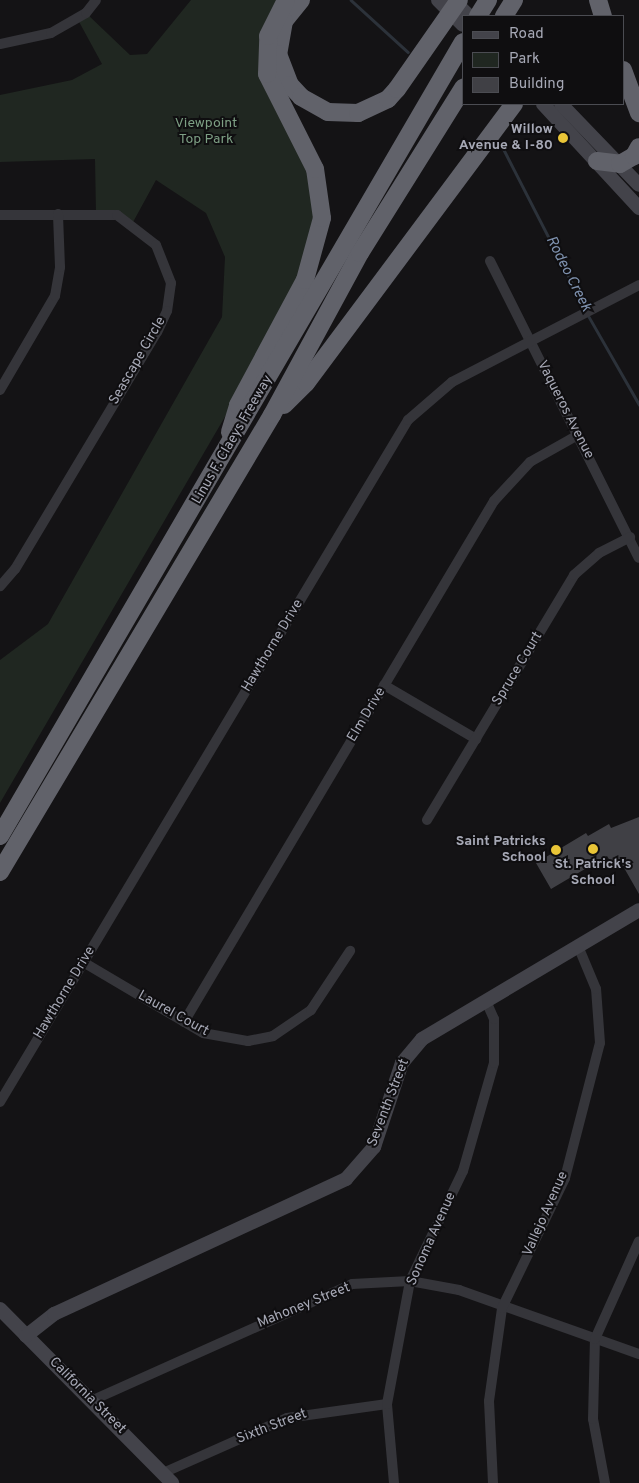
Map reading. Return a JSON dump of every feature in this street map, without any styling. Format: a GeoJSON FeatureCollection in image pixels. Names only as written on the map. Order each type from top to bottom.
{"type":"FeatureCollection","features":[{"type":"Feature","properties":{"kind":"highway"},"geometry":{"type":"LineString","coordinates":[[221,461],[238,405],[306,280],[322,218],[315,169],[268,74],[268,36],[286,0]]}},
{"type":"Feature","properties":{"kind":"highway"},"geometry":{"type":"LineString","coordinates":[[301,0],[284,21],[278,54],[290,85],[301,97],[328,112],[358,113],[388,99],[397,89],[459,0]]}},
{"type":"Feature","properties":{"kind":"highway"},"geometry":{"type":"LineString","coordinates":[[479,15],[488,0]]}},
{"type":"Feature","properties":{"kind":"highway"},"geometry":{"type":"LineString","coordinates":[[505,15],[514,0]]}},
{"type":"Feature","properties":{"kind":"highway"},"geometry":{"type":"LineString","coordinates":[[598,0],[603,15]]}},
{"type":"Feature","properties":{"kind":"highway","name":"Linus F. Claeys Freeway"},"geometry":{"type":"LineString","coordinates":[[0,836],[221,461],[459,48]]}},
{"type":"Feature","properties":{"kind":"highway"},"geometry":{"type":"LineString","coordinates":[[624,73],[639,113]]}},
{"type":"Feature","properties":{"kind":"highway","name":"Linus F. Claeys Freeway"},"geometry":{"type":"LineString","coordinates":[[0,872],[272,415],[360,254],[462,90]]}},
{"type":"Feature","properties":{"kind":"highway"},"geometry":{"type":"LineString","coordinates":[[272,415],[306,383],[513,105]]}},
{"type":"Feature","properties":{"kind":"highway"},"geometry":{"type":"LineString","coordinates":[[597,161],[620,164],[639,147]]}},
{"type":"Feature","properties":{"kind":"street"},"geometry":{"type":"LineString","coordinates":[[0,44],[26,42],[51,33],[86,12],[96,0]]}},
{"type":"Feature","properties":{"kind":"street"},"geometry":{"type":"LineString","coordinates":[[438,0],[462,24]]}},
{"type":"Feature","properties":{"kind":"street"},"geometry":{"type":"LineString","coordinates":[[453,0],[468,15]]}},
{"type":"Feature","properties":{"kind":"street"},"geometry":{"type":"LineString","coordinates":[[543,105],[639,208]]}},
{"type":"Feature","properties":{"kind":"street"},"geometry":{"type":"LineString","coordinates":[[562,105],[639,185]]}},
{"type":"Feature","properties":{"kind":"street"},"geometry":{"type":"LineString","coordinates":[[0,390],[55,296],[60,268],[58,214]]}},
{"type":"Feature","properties":{"kind":"street","name":"Seascape Circle"},"geometry":{"type":"LineString","coordinates":[[0,215],[117,215],[132,224],[166,261],[170,297],[157,332],[15,569],[0,586]]}},
{"type":"Feature","properties":{"kind":"street","name":"Vaqueros Avenue"},"geometry":{"type":"LineString","coordinates":[[490,261],[639,558]]}},
{"type":"Feature","properties":{"kind":"street","name":"Hawthorne Drive"},"geometry":{"type":"LineString","coordinates":[[0,1102],[408,420],[452,382],[639,285]]}},
{"type":"Feature","properties":{"kind":"street","name":"Elm Drive"},"geometry":{"type":"LineString","coordinates":[[184,1022],[494,501],[530,462],[578,435]]}},
{"type":"Feature","properties":{"kind":"street","name":"Spruce Court"},"geometry":{"type":"LineString","coordinates":[[427,820],[574,575],[599,553],[630,538]]}},
{"type":"Feature","properties":{"kind":"street"},"geometry":{"type":"LineString","coordinates":[[384,685],[476,739]]}},
{"type":"Feature","properties":{"kind":"street","name":"Seventh Street"},"geometry":{"type":"LineString","coordinates":[[26,1336],[54,1314],[346,1179],[374,1147],[395,1079],[410,1050],[486,1001],[639,910]]}},
{"type":"Feature","properties":{"kind":"street","name":"Vallejo Avenue"},"geometry":{"type":"LineString","coordinates":[[493,1483],[489,1401],[502,1308],[565,1178],[600,1043],[596,989],[578,946]]}},
{"type":"Feature","properties":{"kind":"street","name":"Laurel Court"},"geometry":{"type":"LineString","coordinates":[[83,962],[184,1022],[223,1040],[272,1036],[311,1010],[350,950]]}},
{"type":"Feature","properties":{"kind":"street","name":"Sonoma Avenue"},"geometry":{"type":"LineString","coordinates":[[394,1483],[387,1404],[410,1281],[463,1171],[494,1062],[496,1034],[486,1001]]}},
{"type":"Feature","properties":{"kind":"street"},"geometry":{"type":"LineString","coordinates":[[605,1483],[593,1419],[595,1339],[639,1241]]}},
{"type":"Feature","properties":{"kind":"street","name":"Mahoney Street"},"geometry":{"type":"LineString","coordinates":[[93,1400],[352,1284],[410,1281],[459,1290],[502,1308],[639,1354]]}},
{"type":"Feature","properties":{"kind":"street","name":"California Street"},"geometry":{"type":"LineString","coordinates":[[0,1309],[93,1400],[167,1478]]}},
{"type":"Feature","properties":{"kind":"street","name":"Sixth Street"},"geometry":{"type":"LineString","coordinates":[[167,1478],[294,1416],[387,1404]]}},
{"type":"Feature","properties":{"kind":"green space","name":"Viewpoint Top Park"},"geometry":{"type":"Polygon","coordinates":[[[191,0],[286,0],[266,55],[321,193],[304,269],[244,384],[0,803],[0,660],[48,624],[222,317],[225,257],[206,213],[156,180],[132,224],[96,214],[95,159],[0,162],[0,95],[72,80],[102,64],[77,18],[86,13],[130,55],[147,54],[191,0]]]}},
{"type":"Feature","properties":{"kind":"building","name":"St. Patrick's School"},"geometry":{"type":"Polygon","coordinates":[[[639,817],[639,894],[619,859],[612,864],[607,856],[551,889],[536,863],[586,833],[588,836],[609,824],[611,828],[639,817]]]}},
{"type":"Feature","properties":{"kind":"waterway","name":"Rodeo Creek"},"geometry":{"type":"LineString","coordinates":[[351,0],[408,52]]}},
{"type":"Feature","properties":{"kind":"waterway","name":"Rodeo Creek"},"geometry":{"type":"LineString","coordinates":[[500,142],[586,310]]}},
{"type":"Feature","properties":{"kind":"waterway","name":"Rodeo Creek"},"geometry":{"type":"LineString","coordinates":[[588,315],[639,404]]}},
{"type":"Feature","properties":{"kind":"place","name":"Willow Avenue & I-80"},"geometry":{"type":"Point","coordinates":[563,138]}},
{"type":"Feature","properties":{"kind":"place","name":"St. Patrick's School"},"geometry":{"type":"Point","coordinates":[593,849]}},
{"type":"Feature","properties":{"kind":"place","name":"Saint Patricks School"},"geometry":{"type":"Point","coordinates":[556,850]}}]}
